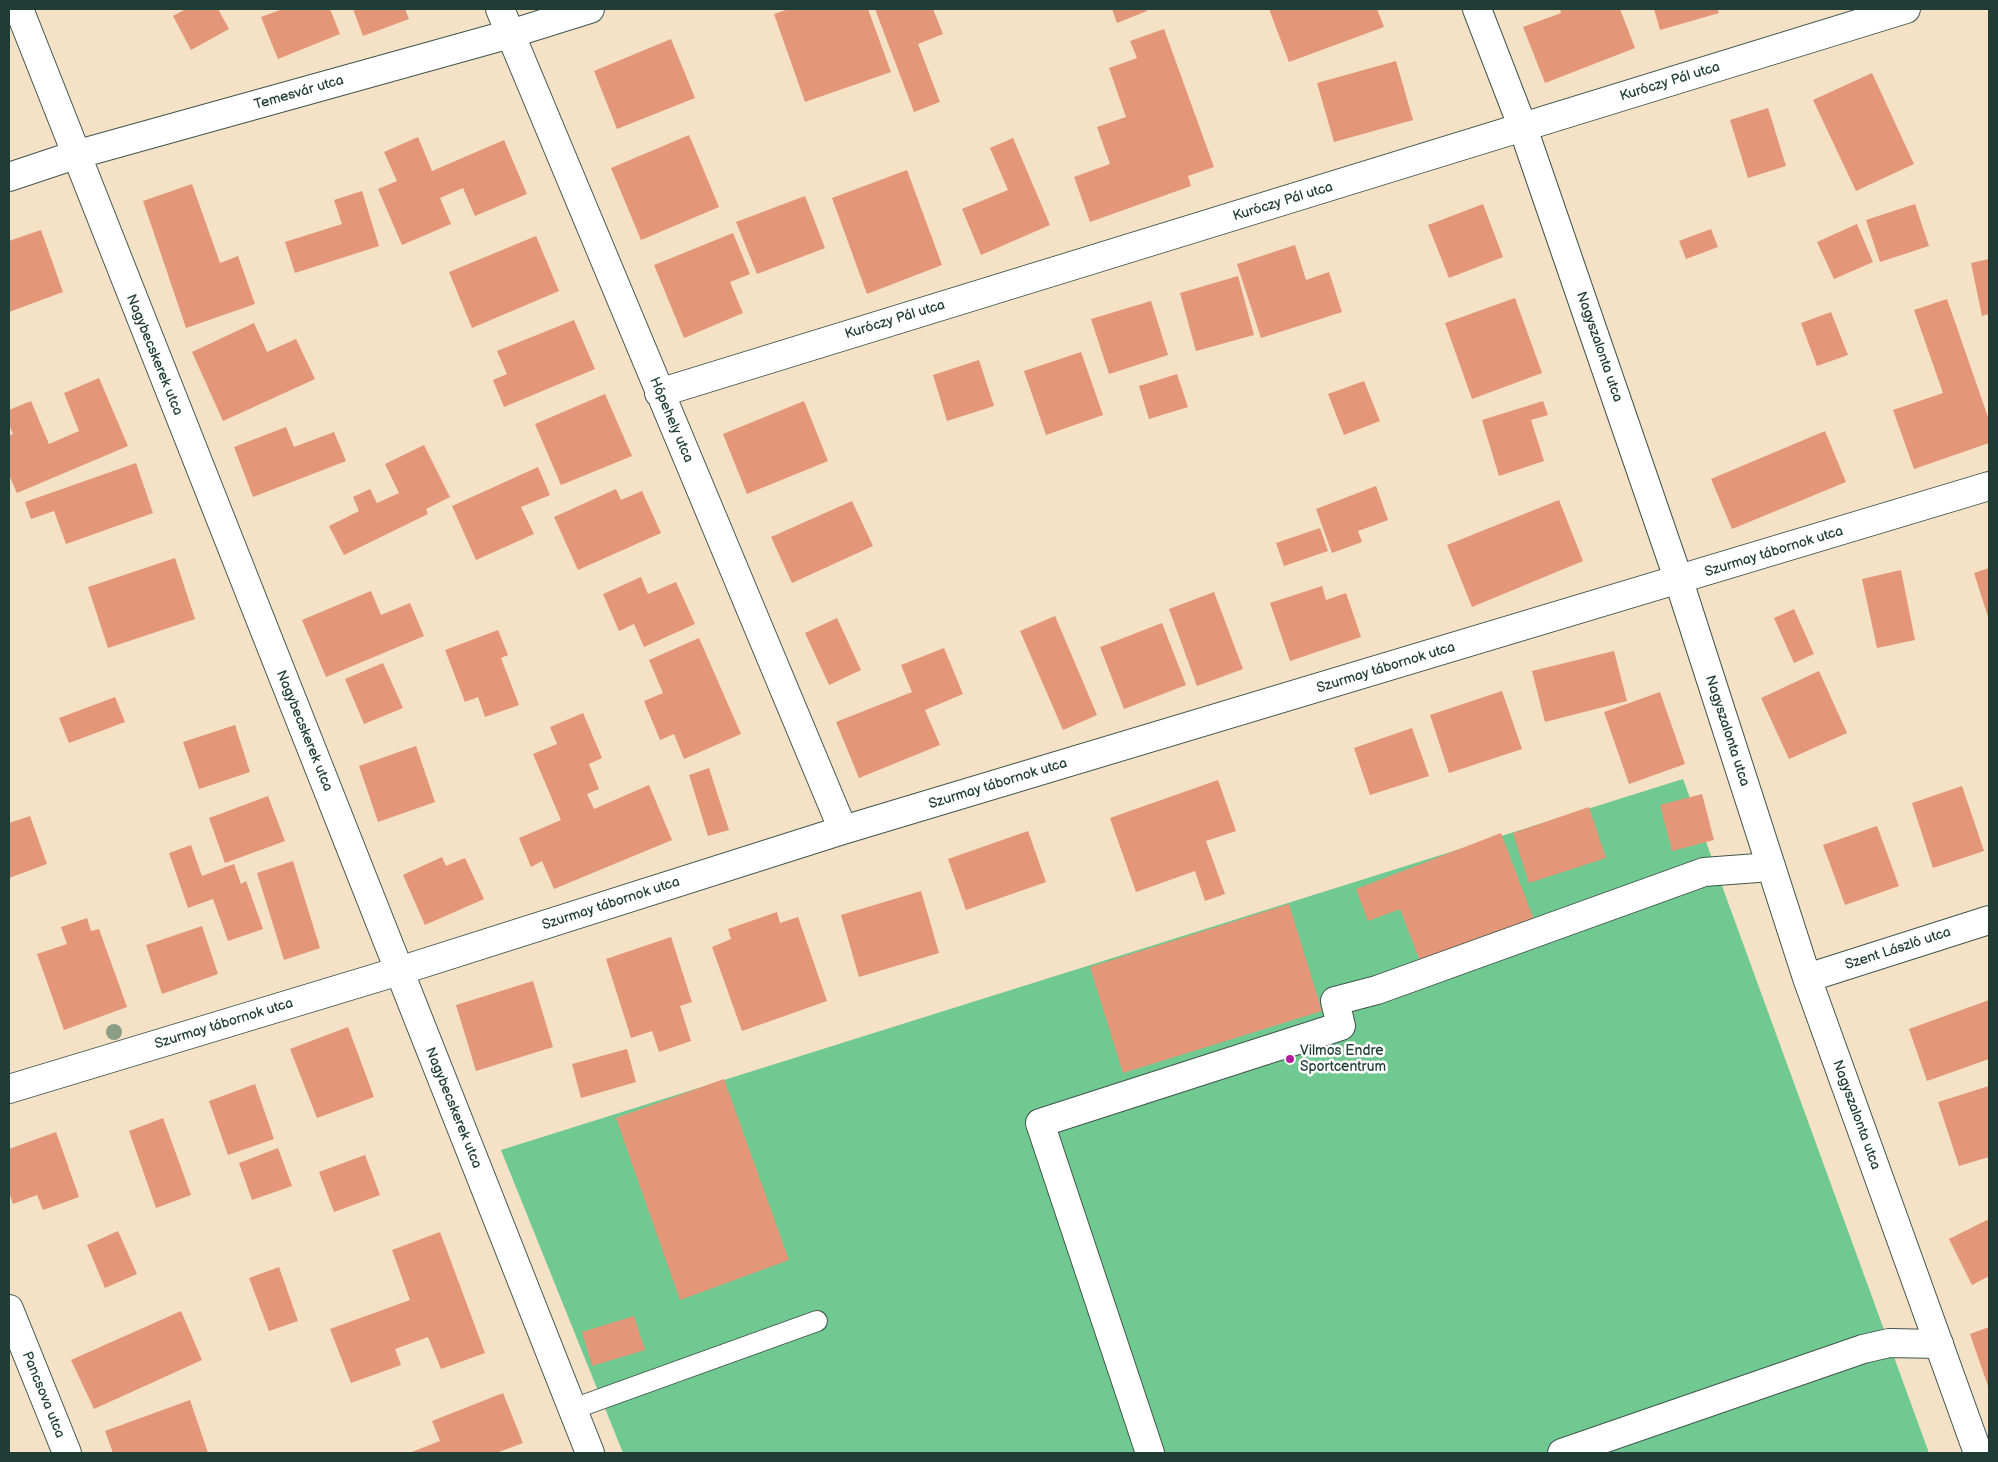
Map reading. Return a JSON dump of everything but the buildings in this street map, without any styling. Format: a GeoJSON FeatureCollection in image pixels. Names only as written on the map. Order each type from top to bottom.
{"type":"FeatureCollection","features":[{"type":"Feature","properties":{"kind":"street","name":"Nagybecskerek utca"},"geometry":{"type":"LineString","coordinates":[[19,9],[75,156],[590,1453]]}},
{"type":"Feature","properties":{"kind":"street","name":"Hópehely utca"},"geometry":{"type":"LineString","coordinates":[[500,9],[659,393],[844,830]]}},
{"type":"Feature","properties":{"kind":"street","name":"Temesvár utca"},"geometry":{"type":"LineString","coordinates":[[9,177],[75,156],[510,34],[590,9]]}},
{"type":"Feature","properties":{"kind":"street","name":"Nagyszalonta utca"},"geometry":{"type":"LineString","coordinates":[[1478,9],[1523,128],[1679,581],[1807,978],[1938,1344],[1980,1443]]}},
{"type":"Feature","properties":{"kind":"street","name":"Kuróczy Pál utca"},"geometry":{"type":"LineString","coordinates":[[659,393],[1906,9]]}},
{"type":"Feature","properties":{"kind":"street","name":"Szurmay tábornok utca"},"geometry":{"type":"LineString","coordinates":[[9,1089],[399,971],[844,830],[1679,581],[1989,486]]}},
{"type":"Feature","properties":{"kind":"street"},"geometry":{"type":"LineString","coordinates":[[1150,1453],[1040,1122],[1341,1026],[1335,1001],[1377,990],[1704,872],[1771,867]]}},
{"type":"Feature","properties":{"kind":"street","name":"Szent László utca"},"geometry":{"type":"LineString","coordinates":[[1807,978],[1989,920]]}},
{"type":"Feature","properties":{"kind":"street","name":"Pancsova utca"},"geometry":{"type":"LineString","coordinates":[[9,1308],[67,1453]]}},
{"type":"Feature","properties":{"kind":"street"},"geometry":{"type":"LineString","coordinates":[[1562,1453],[1863,1349],[1889,1343],[1938,1344]]}},
{"type":"Feature","properties":{"kind":"lane"},"geometry":{"type":"LineString","coordinates":[[573,1409],[817,1321]]}},
{"type":"Feature","properties":{"kind":"green space","name":"Vilmos Endre Sportcentrum"},"geometry":{"type":"Polygon","coordinates":[[[1683,779],[1929,1453],[623,1453],[501,1150],[1683,779]]]}},
{"type":"Feature","properties":{"kind":"place","name":"Vilmos Endre Sportcentrum"},"geometry":{"type":"Point","coordinates":[1290,1059]}}]}
